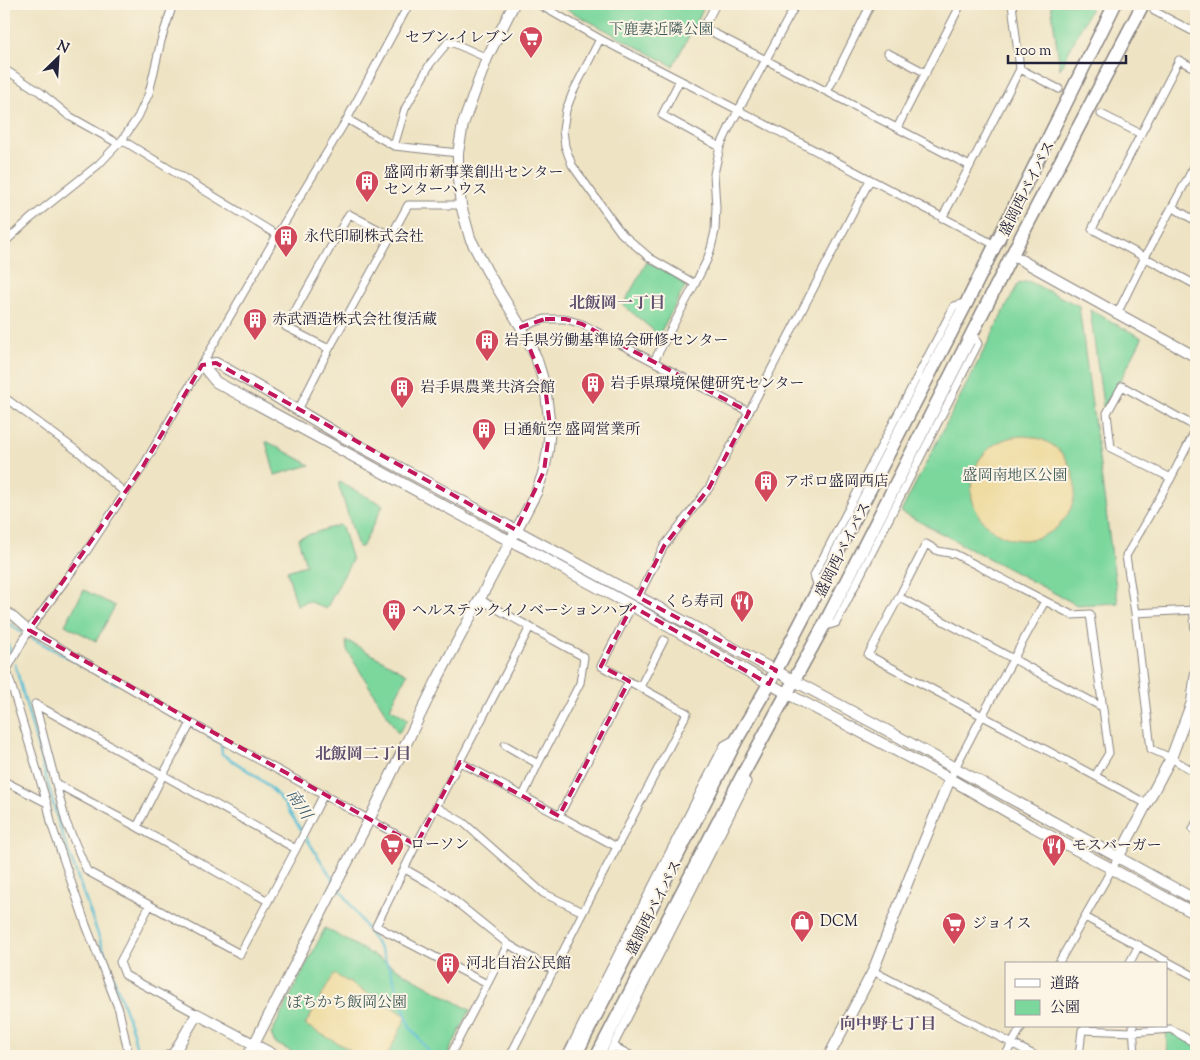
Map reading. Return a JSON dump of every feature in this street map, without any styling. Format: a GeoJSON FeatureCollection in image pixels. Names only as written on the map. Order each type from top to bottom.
{"type":"FeatureCollection","features":[{"type":"Feature","properties":{"kind":"highway","name":"盛岡西バイパス"},"geometry":{"type":"LineString","coordinates":[[575,1056],[738,738],[769,684],[967,302],[1115,4]]}},
{"type":"Feature","properties":{"kind":"highway","name":"盛岡西バイパス"},"geometry":{"type":"LineString","coordinates":[[597,1056],[742,776],[823,627],[1012,256],[1148,8]]}},
{"type":"Feature","properties":{"kind":"street"},"geometry":{"type":"LineString","coordinates":[[4,12],[7,4]]}},
{"type":"Feature","properties":{"kind":"street"},"geometry":{"type":"LineString","coordinates":[[4,243],[30,219],[98,165],[120,142],[138,117],[149,93],[161,41],[174,4]]}},
{"type":"Feature","properties":{"kind":"street"},"geometry":{"type":"LineString","coordinates":[[5,672],[29,630],[86,552],[142,468],[277,235],[347,119],[409,4]]}},
{"type":"Feature","properties":{"kind":"street"},"geometry":{"type":"LineString","coordinates":[[248,1056],[437,680],[536,493],[544,471],[550,426],[545,386],[536,357],[522,327],[487,271],[470,238],[461,205],[458,179],[458,153],[463,124],[487,58],[514,4]]}},
{"type":"Feature","properties":{"kind":"street"},"geometry":{"type":"LineString","coordinates":[[538,4],[600,39],[994,245]]}},
{"type":"Feature","properties":{"kind":"street"},"geometry":{"type":"LineString","coordinates":[[716,4],[706,23],[708,30],[970,166]]}},
{"type":"Feature","properties":{"kind":"street"},"geometry":{"type":"LineString","coordinates":[[654,361],[707,260],[715,232],[714,174],[720,147],[796,4]]}},
{"type":"Feature","properties":{"kind":"street"},"geometry":{"type":"LineString","coordinates":[[828,92],[871,4]]}},
{"type":"Feature","properties":{"kind":"street"},"geometry":{"type":"LineString","coordinates":[[897,128],[961,4]]}},
{"type":"Feature","properties":{"kind":"street"},"geometry":{"type":"LineString","coordinates":[[942,218],[1020,69],[1011,4]]}},
{"type":"Feature","properties":{"kind":"street"},"geometry":{"type":"LineString","coordinates":[[1148,8],[1192,31],[1196,24]]}},
{"type":"Feature","properties":{"kind":"street"},"geometry":{"type":"LineString","coordinates":[[600,39],[566,110],[563,130],[565,146],[572,165],[621,233],[650,258],[695,284]]}},
{"type":"Feature","properties":{"kind":"street"},"geometry":{"type":"LineString","coordinates":[[394,146],[405,109],[430,64],[449,40],[487,58]]}},
{"type":"Feature","properties":{"kind":"street"},"geometry":{"type":"LineString","coordinates":[[888,53],[926,73]]}},
{"type":"Feature","properties":{"kind":"street"},"geometry":{"type":"LineString","coordinates":[[1196,69],[1179,60],[1092,229],[1196,285]]}},
{"type":"Feature","properties":{"kind":"street"},"geometry":{"type":"LineString","coordinates":[[4,69],[40,92],[69,116],[120,142],[277,235]]}},
{"type":"Feature","properties":{"kind":"street"},"geometry":{"type":"LineString","coordinates":[[1020,69],[1059,89]]}},
{"type":"Feature","properties":{"kind":"street"},"geometry":{"type":"LineString","coordinates":[[680,80],[662,115],[720,147]]}},
{"type":"Feature","properties":{"kind":"street"},"geometry":{"type":"LineString","coordinates":[[1101,114],[1141,134]]}},
{"type":"Feature","properties":{"kind":"street"},"geometry":{"type":"LineString","coordinates":[[347,119],[394,146],[458,153]]}},
{"type":"Feature","properties":{"kind":"street"},"geometry":{"type":"LineString","coordinates":[[1117,314],[1145,257],[1196,163]]}},
{"type":"Feature","properties":{"kind":"street"},"geometry":{"type":"LineString","coordinates":[[638,596],[664,546],[709,488],[870,180]]}},
{"type":"Feature","properties":{"kind":"street"},"geometry":{"type":"LineString","coordinates":[[298,410],[408,205],[461,205]]}},
{"type":"Feature","properties":{"kind":"street"},"geometry":{"type":"LineString","coordinates":[[1172,207],[1196,221]]}},
{"type":"Feature","properties":{"kind":"street"},"geometry":{"type":"LineString","coordinates":[[329,350],[286,327],[349,214],[391,236]]}},
{"type":"Feature","properties":{"kind":"street"},"geometry":{"type":"LineString","coordinates":[[1012,256],[1196,357]]}},
{"type":"Feature","properties":{"kind":"street"},"geometry":{"type":"LineString","coordinates":[[522,327],[545,319],[574,321],[749,412]]}},
{"type":"Feature","properties":{"kind":"street"},"geometry":{"type":"LineString","coordinates":[[202,364],[216,363],[336,433],[776,670],[1196,900]]}},
{"type":"Feature","properties":{"kind":"street"},"geometry":{"type":"LineString","coordinates":[[202,364],[216,382],[632,606],[786,694],[950,779],[1196,914]]}},
{"type":"Feature","properties":{"kind":"street"},"geometry":{"type":"LineString","coordinates":[[1171,478],[1111,448],[1107,413],[1122,386],[1196,428],[1171,478],[1126,556],[1151,749],[1196,773]]}},
{"type":"Feature","properties":{"kind":"street"},"geometry":{"type":"LineString","coordinates":[[4,397],[80,453],[125,493]]}},
{"type":"Feature","properties":{"kind":"street"},"geometry":{"type":"LineString","coordinates":[[1095,776],[1109,753],[1090,614],[1072,615],[955,554],[938,551],[926,544],[868,656],[1147,804]]}},
{"type":"Feature","properties":{"kind":"street"},"geometry":{"type":"LineString","coordinates":[[1196,593],[1196,627]]}},
{"type":"Feature","properties":{"kind":"street"},"geometry":{"type":"LineString","coordinates":[[899,597],[1102,707]]}},
{"type":"Feature","properties":{"kind":"street"},"geometry":{"type":"LineString","coordinates":[[479,599],[584,657],[580,683],[523,796]]}},
{"type":"Feature","properties":{"kind":"street"},"geometry":{"type":"LineString","coordinates":[[829,1056],[873,971],[955,768],[1012,659],[1045,601]]}},
{"type":"Feature","properties":{"kind":"street"},"geometry":{"type":"LineString","coordinates":[[510,1056],[687,712],[601,666],[632,606]]}},
{"type":"Feature","properties":{"kind":"street"},"geometry":{"type":"LineString","coordinates":[[4,608],[29,630],[192,723],[416,845]]}},
{"type":"Feature","properties":{"kind":"street"},"geometry":{"type":"LineString","coordinates":[[1134,614],[1195,611]]}},
{"type":"Feature","properties":{"kind":"street"},"geometry":{"type":"LineString","coordinates":[[487,984],[376,926],[416,845],[530,627]]}},
{"type":"Feature","properties":{"kind":"street"},"geometry":{"type":"LineString","coordinates":[[640,687],[664,640]]}},
{"type":"Feature","properties":{"kind":"street"},"geometry":{"type":"LineString","coordinates":[[4,661],[5,672],[47,804],[52,826],[86,924],[119,1010],[129,1056]]}},
{"type":"Feature","properties":{"kind":"street"},"geometry":{"type":"LineString","coordinates":[[1059,962],[1112,869],[1171,758],[1192,702],[1196,672]]}},
{"type":"Feature","properties":{"kind":"street"},"geometry":{"type":"LineString","coordinates":[[559,816],[629,681]]}},
{"type":"Feature","properties":{"kind":"street"},"geometry":{"type":"LineString","coordinates":[[296,849],[35,704],[66,822],[87,871],[240,954],[296,849],[324,794]]}},
{"type":"Feature","properties":{"kind":"street"},"geometry":{"type":"LineString","coordinates":[[137,827],[163,774],[192,723]]}},
{"type":"Feature","properties":{"kind":"street"},"geometry":{"type":"LineString","coordinates":[[566,1056],[724,745],[738,738]]}},
{"type":"Feature","properties":{"kind":"street"},"geometry":{"type":"LineString","coordinates":[[505,745],[538,764]]}},
{"type":"Feature","properties":{"kind":"street"},"geometry":{"type":"LineString","coordinates":[[460,762],[617,847]]}},
{"type":"Feature","properties":{"kind":"street"},"geometry":{"type":"LineString","coordinates":[[608,1056],[747,782],[742,776]]}},
{"type":"Feature","properties":{"kind":"street"},"geometry":{"type":"LineString","coordinates":[[4,781],[47,804]]}},
{"type":"Feature","properties":{"kind":"street"},"geometry":{"type":"LineString","coordinates":[[56,784],[268,901]]}},
{"type":"Feature","properties":{"kind":"street"},"geometry":{"type":"LineString","coordinates":[[436,807],[464,823],[543,893],[583,912]]}},
{"type":"Feature","properties":{"kind":"street"},"geometry":{"type":"LineString","coordinates":[[1196,824],[1193,829],[1196,831]]}},
{"type":"Feature","properties":{"kind":"street"},"geometry":{"type":"LineString","coordinates":[[405,869],[440,889],[508,944],[554,971]]}},
{"type":"Feature","properties":{"kind":"street"},"geometry":{"type":"LineString","coordinates":[[150,905],[120,962],[125,975],[276,1056]]}},
{"type":"Feature","properties":{"kind":"street"},"geometry":{"type":"LineString","coordinates":[[1085,917],[1196,977]]}},
{"type":"Feature","properties":{"kind":"street"},"geometry":{"type":"LineString","coordinates":[[450,1056],[508,944]]}},
{"type":"Feature","properties":{"kind":"street"},"geometry":{"type":"LineString","coordinates":[[1130,962],[1139,945]]}},
{"type":"Feature","properties":{"kind":"street"},"geometry":{"type":"LineString","coordinates":[[873,971],[1036,1056]]}},
{"type":"Feature","properties":{"kind":"street"},"geometry":{"type":"LineString","coordinates":[[169,1056],[174,1053],[198,1014]]}},
{"type":"Feature","properties":{"kind":"street"},"geometry":{"type":"LineString","coordinates":[[1005,1056],[1021,1028]]}},
{"type":"Feature","properties":{"kind":"street"},"geometry":{"type":"LineString","coordinates":[[1133,1029],[1135,1056]]}},
{"type":"Feature","properties":{"kind":"street"},"geometry":{"type":"LineString","coordinates":[[1079,1056],[1082,1030],[1170,1029],[1196,1044]]}},
{"type":"Feature","properties":{"kind":"street"},"geometry":{"type":"LineString","coordinates":[[613,1046],[632,1056]]}},
{"type":"Feature","properties":{"kind":"highlighted area"},"geometry":{"type":"Polygon","coordinates":[[[545,319],[565,319],[582,324],[749,412],[709,488],[664,546],[638,597],[776,670],[769,684],[632,606],[601,666],[629,681],[559,816],[460,762],[416,845],[29,630],[142,468],[202,365],[216,363],[516,530],[544,471],[550,426],[545,386],[521,327],[545,319]]]}},
{"type":"Feature","properties":{"kind":"green space","name":"下鹿妻近隣公園"},"geometry":{"type":"Polygon","coordinates":[[[557,4],[706,4],[673,66],[557,4]]]}},
{"type":"Feature","properties":{"kind":"green space"},"geometry":{"type":"Polygon","coordinates":[[[1051,4],[1093,4],[1060,69],[1051,4]]]}},
{"type":"Feature","properties":{"kind":"green space"},"geometry":{"type":"Polygon","coordinates":[[[647,262],[687,283],[659,335],[623,305],[647,262]]]}},
{"type":"Feature","properties":{"kind":"green space","name":"盛岡南地区公園"},"geometry":{"type":"Polygon","coordinates":[[[1028,281],[1079,306],[1118,603],[1077,605],[901,512],[1018,284],[1028,281]]]}},
{"type":"Feature","properties":{"kind":"green space"},"geometry":{"type":"Polygon","coordinates":[[[1090,310],[1142,338],[1104,412],[1090,310]]]}},
{"type":"Feature","properties":{"kind":"green space"},"geometry":{"type":"Polygon","coordinates":[[[266,442],[268,442],[310,465],[275,475],[266,442]]]}},
{"type":"Feature","properties":{"kind":"green space"},"geometry":{"type":"Polygon","coordinates":[[[339,482],[383,505],[362,547],[358,547],[339,482]]]}},
{"type":"Feature","properties":{"kind":"green space"},"geometry":{"type":"Polygon","coordinates":[[[339,525],[342,527],[352,560],[326,609],[309,601],[297,605],[287,571],[306,565],[298,538],[339,525]]]}},
{"type":"Feature","properties":{"kind":"green space"},"geometry":{"type":"Polygon","coordinates":[[[84,590],[115,606],[96,641],[65,625],[84,590]]]}},
{"type":"Feature","properties":{"kind":"green space"},"geometry":{"type":"Polygon","coordinates":[[[346,640],[407,674],[390,708],[408,719],[398,733],[347,650],[346,640]]]}},
{"type":"Feature","properties":{"kind":"green space","name":"ぼちかち飯岡公園"},"geometry":{"type":"Polygon","coordinates":[[[325,928],[470,1010],[447,1056],[300,1056],[275,1043],[271,1034],[325,928]]]}},
{"type":"Feature","properties":{"kind":"green space"},"geometry":{"type":"Polygon","coordinates":[[[1166,1030],[1196,1044],[1196,1056],[1168,1056],[1166,1030]]]}},
{"type":"Feature","properties":{"kind":"sand"},"geometry":{"type":"Polygon","coordinates":[[[1023,436],[1043,440],[1052,444],[1060,451],[1067,459],[1071,468],[1075,488],[1071,508],[1067,517],[1060,525],[1052,532],[1043,536],[1023,540],[1003,536],[994,532],[986,525],[979,517],[975,508],[971,488],[975,468],[979,459],[986,451],[994,444],[1003,440],[1023,436]]]}},
{"type":"Feature","properties":{"kind":"sand"},"geometry":{"type":"Polygon","coordinates":[[[334,974],[407,1016],[387,1056],[361,1056],[305,1025],[334,974]]]}},
{"type":"Feature","properties":{"kind":"waterway","name":"南川"},"geometry":{"type":"LineString","coordinates":[[4,620],[22,633]]}},
{"type":"Feature","properties":{"kind":"waterway"},"geometry":{"type":"LineString","coordinates":[[4,634],[12,656]]}},
{"type":"Feature","properties":{"kind":"waterway","name":"南川"},"geometry":{"type":"LineString","coordinates":[[32,638],[117,684]]}},
{"type":"Feature","properties":{"kind":"waterway"},"geometry":{"type":"LineString","coordinates":[[15,664],[60,828],[133,1032],[138,1056]]}},
{"type":"Feature","properties":{"kind":"waterway","name":"南川"},"geometry":{"type":"LineString","coordinates":[[208,736],[221,743],[222,754],[255,775],[277,794],[334,881]]}},
{"type":"Feature","properties":{"kind":"waterway","name":"南川"},"geometry":{"type":"LineString","coordinates":[[339,887],[382,952],[390,968],[410,1027],[432,1056]]}},
{"type":"Feature","properties":{"kind":"tunnel"},"geometry":{"type":"LineString","coordinates":[[990,236],[1025,253]]}},
{"type":"Feature","properties":{"kind":"place","name":"セブン-イレブン"},"geometry":{"type":"Point","coordinates":[531,59]}},
{"type":"Feature","properties":{"kind":"place","name":"盛岡市新事業創出センター センターハウス"},"geometry":{"type":"Point","coordinates":[367,203]}},
{"type":"Feature","properties":{"kind":"place","name":"永代印刷株式会社"},"geometry":{"type":"Point","coordinates":[286,258]}},
{"type":"Feature","properties":{"kind":"place","name":"赤武酒造株式会社復活蔵"},"geometry":{"type":"Point","coordinates":[255,341]}},
{"type":"Feature","properties":{"kind":"place","name":"岩手県労働基準協会研修センター"},"geometry":{"type":"Point","coordinates":[487,362]}},
{"type":"Feature","properties":{"kind":"place","name":"岩手県環境保健研究センター"},"geometry":{"type":"Point","coordinates":[593,405]}},
{"type":"Feature","properties":{"kind":"place","name":"岩手県農業共済会館"},"geometry":{"type":"Point","coordinates":[402,409]}},
{"type":"Feature","properties":{"kind":"place","name":"日通航空 盛岡営業所"},"geometry":{"type":"Point","coordinates":[484,451]}},
{"type":"Feature","properties":{"kind":"place","name":"アポロ盛岡西店"},"geometry":{"type":"Point","coordinates":[766,503]}},
{"type":"Feature","properties":{"kind":"place","name":"くら寿司"},"geometry":{"type":"Point","coordinates":[742,623]}},
{"type":"Feature","properties":{"kind":"place","name":"ヘルステックイノベーションハブ"},"geometry":{"type":"Point","coordinates":[394,632]}},
{"type":"Feature","properties":{"kind":"place","name":"ローソン"},"geometry":{"type":"Point","coordinates":[392,866]}},
{"type":"Feature","properties":{"kind":"place","name":"モスバーガー"},"geometry":{"type":"Point","coordinates":[1054,867]}},
{"type":"Feature","properties":{"kind":"place","name":"DCM"},"geometry":{"type":"Point","coordinates":[802,943]}},
{"type":"Feature","properties":{"kind":"place","name":"ジョイス"},"geometry":{"type":"Point","coordinates":[954,945]}},
{"type":"Feature","properties":{"kind":"place","name":"河北自治公民館"},"geometry":{"type":"Point","coordinates":[448,985]}},
{"type":"Feature","properties":{"kind":"district","name":"北飯岡一丁目"},"geometry":{"type":"Point","coordinates":[617,304]}},
{"type":"Feature","properties":{"kind":"district","name":"北飯岡二丁目"},"geometry":{"type":"Point","coordinates":[363,755]}},
{"type":"Feature","properties":{"kind":"district","name":"向中野七丁目"},"geometry":{"type":"Point","coordinates":[888,1025]}}]}
